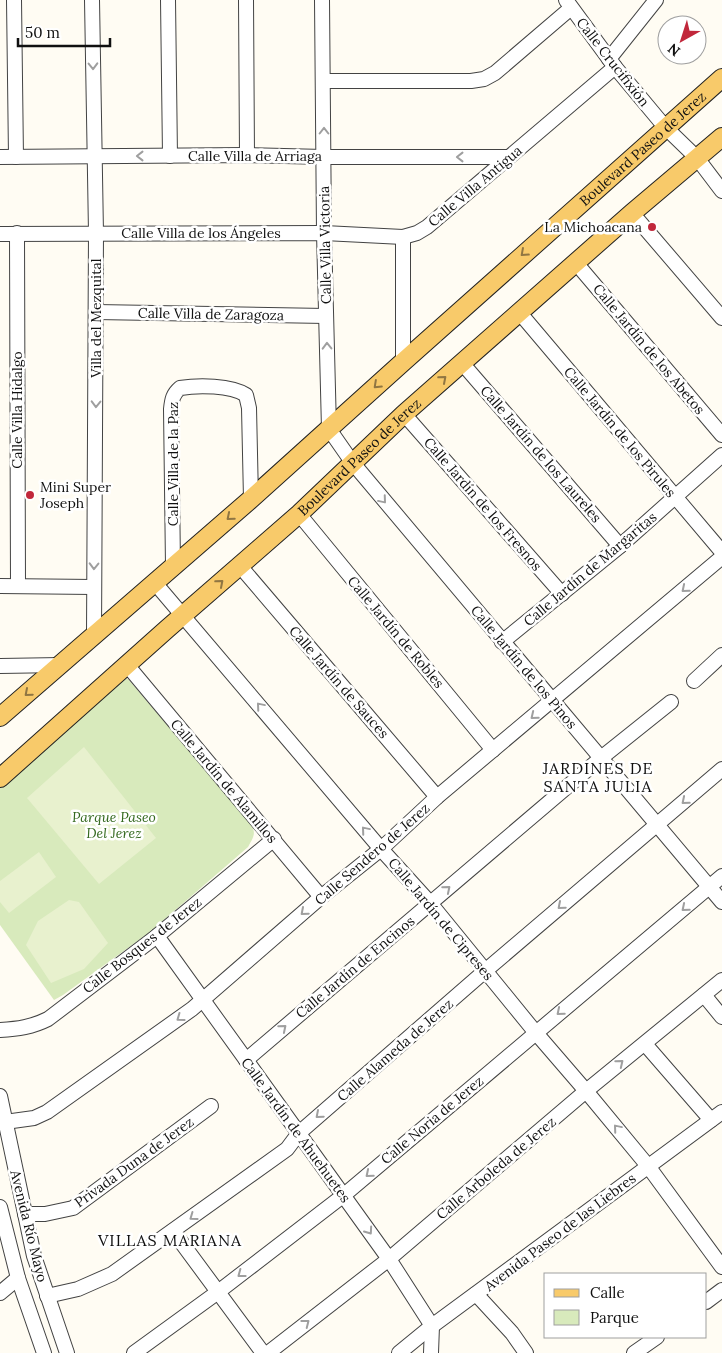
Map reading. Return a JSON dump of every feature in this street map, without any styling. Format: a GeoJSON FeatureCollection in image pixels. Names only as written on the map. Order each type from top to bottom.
{"type":"FeatureCollection","features":[{"type":"Feature","properties":{"kind":"main road","name":"Boulevard Paseo de Jerez"},"geometry":{"type":"LineString","coordinates":[[0,717],[251,499],[722,78]]}},
{"type":"Feature","properties":{"kind":"main road","name":"Boulevard Paseo de Jerez"},"geometry":{"type":"LineString","coordinates":[[0,778],[299,514],[352,462],[462,362],[722,137]]}},
{"type":"Feature","properties":{"kind":"street"},"geometry":{"type":"LineString","coordinates":[[14,0],[16,157]]}},
{"type":"Feature","properties":{"kind":"street","name":"Villa del Mezquital"},"geometry":{"type":"LineString","coordinates":[[92,0],[96,233],[94,636]]}},
{"type":"Feature","properties":{"kind":"street"},"geometry":{"type":"LineString","coordinates":[[168,0],[170,156]]}},
{"type":"Feature","properties":{"kind":"street"},"geometry":{"type":"LineString","coordinates":[[246,0],[247,154]]}},
{"type":"Feature","properties":{"kind":"street","name":"Calle Villa Victoria"},"geometry":{"type":"LineString","coordinates":[[322,0],[324,233],[329,429]]}},
{"type":"Feature","properties":{"kind":"street","name":"Calle Villa Antigua"},"geometry":{"type":"LineString","coordinates":[[403,238],[418,233],[427,227],[509,157],[612,63],[656,0]]}},
{"type":"Feature","properties":{"kind":"street"},"geometry":{"type":"LineString","coordinates":[[324,81],[471,81],[484,79],[495,74],[568,4]]}},
{"type":"Feature","properties":{"kind":"street","name":"Calle Crucifixión"},"geometry":{"type":"LineString","coordinates":[[568,4],[612,63],[665,127],[697,158],[722,191]]}},
{"type":"Feature","properties":{"kind":"street","name":"Calle Villa de Arriaga"},"geometry":{"type":"LineString","coordinates":[[0,157],[247,154],[324,157],[509,157]]}},
{"type":"Feature","properties":{"kind":"street"},"geometry":{"type":"LineString","coordinates":[[632,213],[722,318]]}},
{"type":"Feature","properties":{"kind":"street","name":"Calle Villa Hidalgo"},"geometry":{"type":"LineString","coordinates":[[17,233],[18,586]]}},
{"type":"Feature","properties":{"kind":"street","name":"Calle Villa de los Ángeles"},"geometry":{"type":"LineString","coordinates":[[0,234],[324,233],[403,238]]}},
{"type":"Feature","properties":{"kind":"street"},"geometry":{"type":"LineString","coordinates":[[403,238],[403,362]]}},
{"type":"Feature","properties":{"kind":"street","name":"Calle Jardín de los Abetos"},"geometry":{"type":"LineString","coordinates":[[576,262],[722,435]]}},
{"type":"Feature","properties":{"kind":"street","name":"Calle Villa de Zaragoza"},"geometry":{"type":"LineString","coordinates":[[96,312],[326,316]]}},
{"type":"Feature","properties":{"kind":"street","name":"Calle Jardín de los Pirules"},"geometry":{"type":"LineString","coordinates":[[519,312],[722,552]]}},
{"type":"Feature","properties":{"kind":"street","name":"Calle Jardín de los Laureles"},"geometry":{"type":"LineString","coordinates":[[462,362],[620,546]]}},
{"type":"Feature","properties":{"kind":"street","name":"Calle Villa de la Paz"},"geometry":{"type":"LineString","coordinates":[[173,566],[171,409],[174,393],[180,388],[230,388],[240,390],[246,395],[249,408],[251,499]]}},
{"type":"Feature","properties":{"kind":"street","name":"Calle Jardín de los Fresnos"},"geometry":{"type":"LineString","coordinates":[[404,414],[562,594]]}},
{"type":"Feature","properties":{"kind":"street","name":"Calle Jardín de los Pinos"},"geometry":{"type":"LineString","coordinates":[[329,429],[352,462],[722,902]]}},
{"type":"Feature","properties":{"kind":"street","name":"Calle Jardín de Margaritas"},"geometry":{"type":"LineString","coordinates":[[502,642],[620,546],[722,455]]}},
{"type":"Feature","properties":{"kind":"street","name":"Calle Jardín de Robles"},"geometry":{"type":"LineString","coordinates":[[299,514],[493,750]]}},
{"type":"Feature","properties":{"kind":"street","name":"Calle Sendero de Jerez"},"geometry":{"type":"LineString","coordinates":[[5,1122],[34,1118],[47,1112],[192,1009],[321,897],[381,849],[437,797],[722,557]]}},
{"type":"Feature","properties":{"kind":"street","name":"Calle Jardín de Sauces"},"geometry":{"type":"LineString","coordinates":[[240,566],[437,797]]}},
{"type":"Feature","properties":{"kind":"street","name":"Calle Jardín de Cipreses"},"geometry":{"type":"LineString","coordinates":[[155,582],[381,849],[430,904],[648,1166],[722,1268]]}},
{"type":"Feature","properties":{"kind":"street"},"geometry":{"type":"LineString","coordinates":[[0,586],[94,587]]}},
{"type":"Feature","properties":{"kind":"street"},"geometry":{"type":"LineString","coordinates":[[694,681],[722,655]]}},
{"type":"Feature","properties":{"kind":"street"},"geometry":{"type":"LineString","coordinates":[[0,666],[61,665]]}},
{"type":"Feature","properties":{"kind":"street","name":"Calle Jardín de Alamillos"},"geometry":{"type":"LineString","coordinates":[[127,665],[321,897]]}},
{"type":"Feature","properties":{"kind":"street","name":"Calle Jardín de Encinos"},"geometry":{"type":"LineString","coordinates":[[246,1060],[601,758],[671,702]]}},
{"type":"Feature","properties":{"kind":"street","name":"Calle Alameda de Jerez"},"geometry":{"type":"LineString","coordinates":[[46,1296],[78,1289],[112,1274],[287,1149],[299,1133],[722,769]]}},
{"type":"Feature","properties":{"kind":"street","name":"Calle Bosques de Jerez"},"geometry":{"type":"LineString","coordinates":[[0,1030],[22,1029],[48,1019],[157,936],[274,839]]}},
{"type":"Feature","properties":{"kind":"street","name":"Calle Noria de Jerez"},"geometry":{"type":"LineString","coordinates":[[134,1353],[218,1292],[344,1195],[722,876]]}},
{"type":"Feature","properties":{"kind":"street","name":"Calle Jardín de Ahuehuetes"},"geometry":{"type":"LineString","coordinates":[[157,936],[344,1195],[389,1259],[432,1326]]}},
{"type":"Feature","properties":{"kind":"street","name":"Calle Arboleda de Jerez"},"geometry":{"type":"LineString","coordinates":[[268,1353],[389,1259],[586,1091],[722,980]]}},
{"type":"Feature","properties":{"kind":"street"},"geometry":{"type":"LineString","coordinates":[[704,995],[722,1017]]}},
{"type":"Feature","properties":{"kind":"street"},"geometry":{"type":"LineString","coordinates":[[645,1044],[716,1116]]}},
{"type":"Feature","properties":{"kind":"street","name":"Avenida Río Mayo"},"geometry":{"type":"LineString","coordinates":[[0,1096],[34,1256],[46,1296],[67,1353]]}},
{"type":"Feature","properties":{"kind":"street","name":"Privada Duna de Jerez"},"geometry":{"type":"LineString","coordinates":[[24,1214],[52,1213],[73,1208],[211,1106]]}},
{"type":"Feature","properties":{"kind":"street","name":"Avenida Paseo de las Liebres"},"geometry":{"type":"LineString","coordinates":[[399,1353],[432,1326],[716,1116]]}},
{"type":"Feature","properties":{"kind":"street","name":"Avenida Río Mayo"},"geometry":{"type":"LineString","coordinates":[[0,1207],[18,1278],[44,1353]]}},
{"type":"Feature","properties":{"kind":"street"},"geometry":{"type":"LineString","coordinates":[[173,1231],[263,1353]]}},
{"type":"Feature","properties":{"kind":"street"},"geometry":{"type":"LineString","coordinates":[[0,1293],[18,1278]]}},
{"type":"Feature","properties":{"kind":"street"},"geometry":{"type":"LineString","coordinates":[[707,1301],[722,1290]]}},
{"type":"Feature","properties":{"kind":"street"},"geometry":{"type":"LineString","coordinates":[[476,1294],[512,1333],[526,1353]]}},
{"type":"Feature","properties":{"kind":"street"},"geometry":{"type":"LineString","coordinates":[[431,1353],[432,1326]]}},
{"type":"Feature","properties":{"kind":"street"},"geometry":{"type":"LineString","coordinates":[[512,1333],[512,1353]]}},
{"type":"Feature","properties":{"kind":"street"},"geometry":{"type":"LineString","coordinates":[[634,1353],[656,1338]]}},
{"type":"Feature","properties":{"kind":"green space","name":"Parque Paseo Del Jerez"},"geometry":{"type":"Polygon","coordinates":[[[122,679],[128,679],[247,818],[252,826],[254,835],[248,847],[150,932],[54,1000],[0,925],[0,786],[122,679]]]}},
{"type":"Feature","properties":{"kind":"green space"},"geometry":{"type":"Polygon","coordinates":[[[84,747],[156,838],[99,884],[27,798],[84,747]]]}},
{"type":"Feature","properties":{"kind":"green space"},"geometry":{"type":"Polygon","coordinates":[[[39,852],[56,877],[9,913],[0,902],[0,881],[39,852]]]}},
{"type":"Feature","properties":{"kind":"green space"},"geometry":{"type":"Polygon","coordinates":[[[69,900],[79,902],[108,943],[84,969],[51,983],[26,945],[38,921],[69,900]]]}},
{"type":"Feature","properties":{"kind":"place","name":"La Michoacana"},"geometry":{"type":"Point","coordinates":[652,227]}},
{"type":"Feature","properties":{"kind":"place","name":"Mini Super Joseph"},"geometry":{"type":"Point","coordinates":[30,495]}},
{"type":"Feature","properties":{"kind":"district","name":"JARDINES DE SANTA JULIA"},"geometry":{"type":"Point","coordinates":[598,777]}},
{"type":"Feature","properties":{"kind":"district","name":"VILLAS MARIANA"},"geometry":{"type":"Point","coordinates":[170,1240]}}]}
